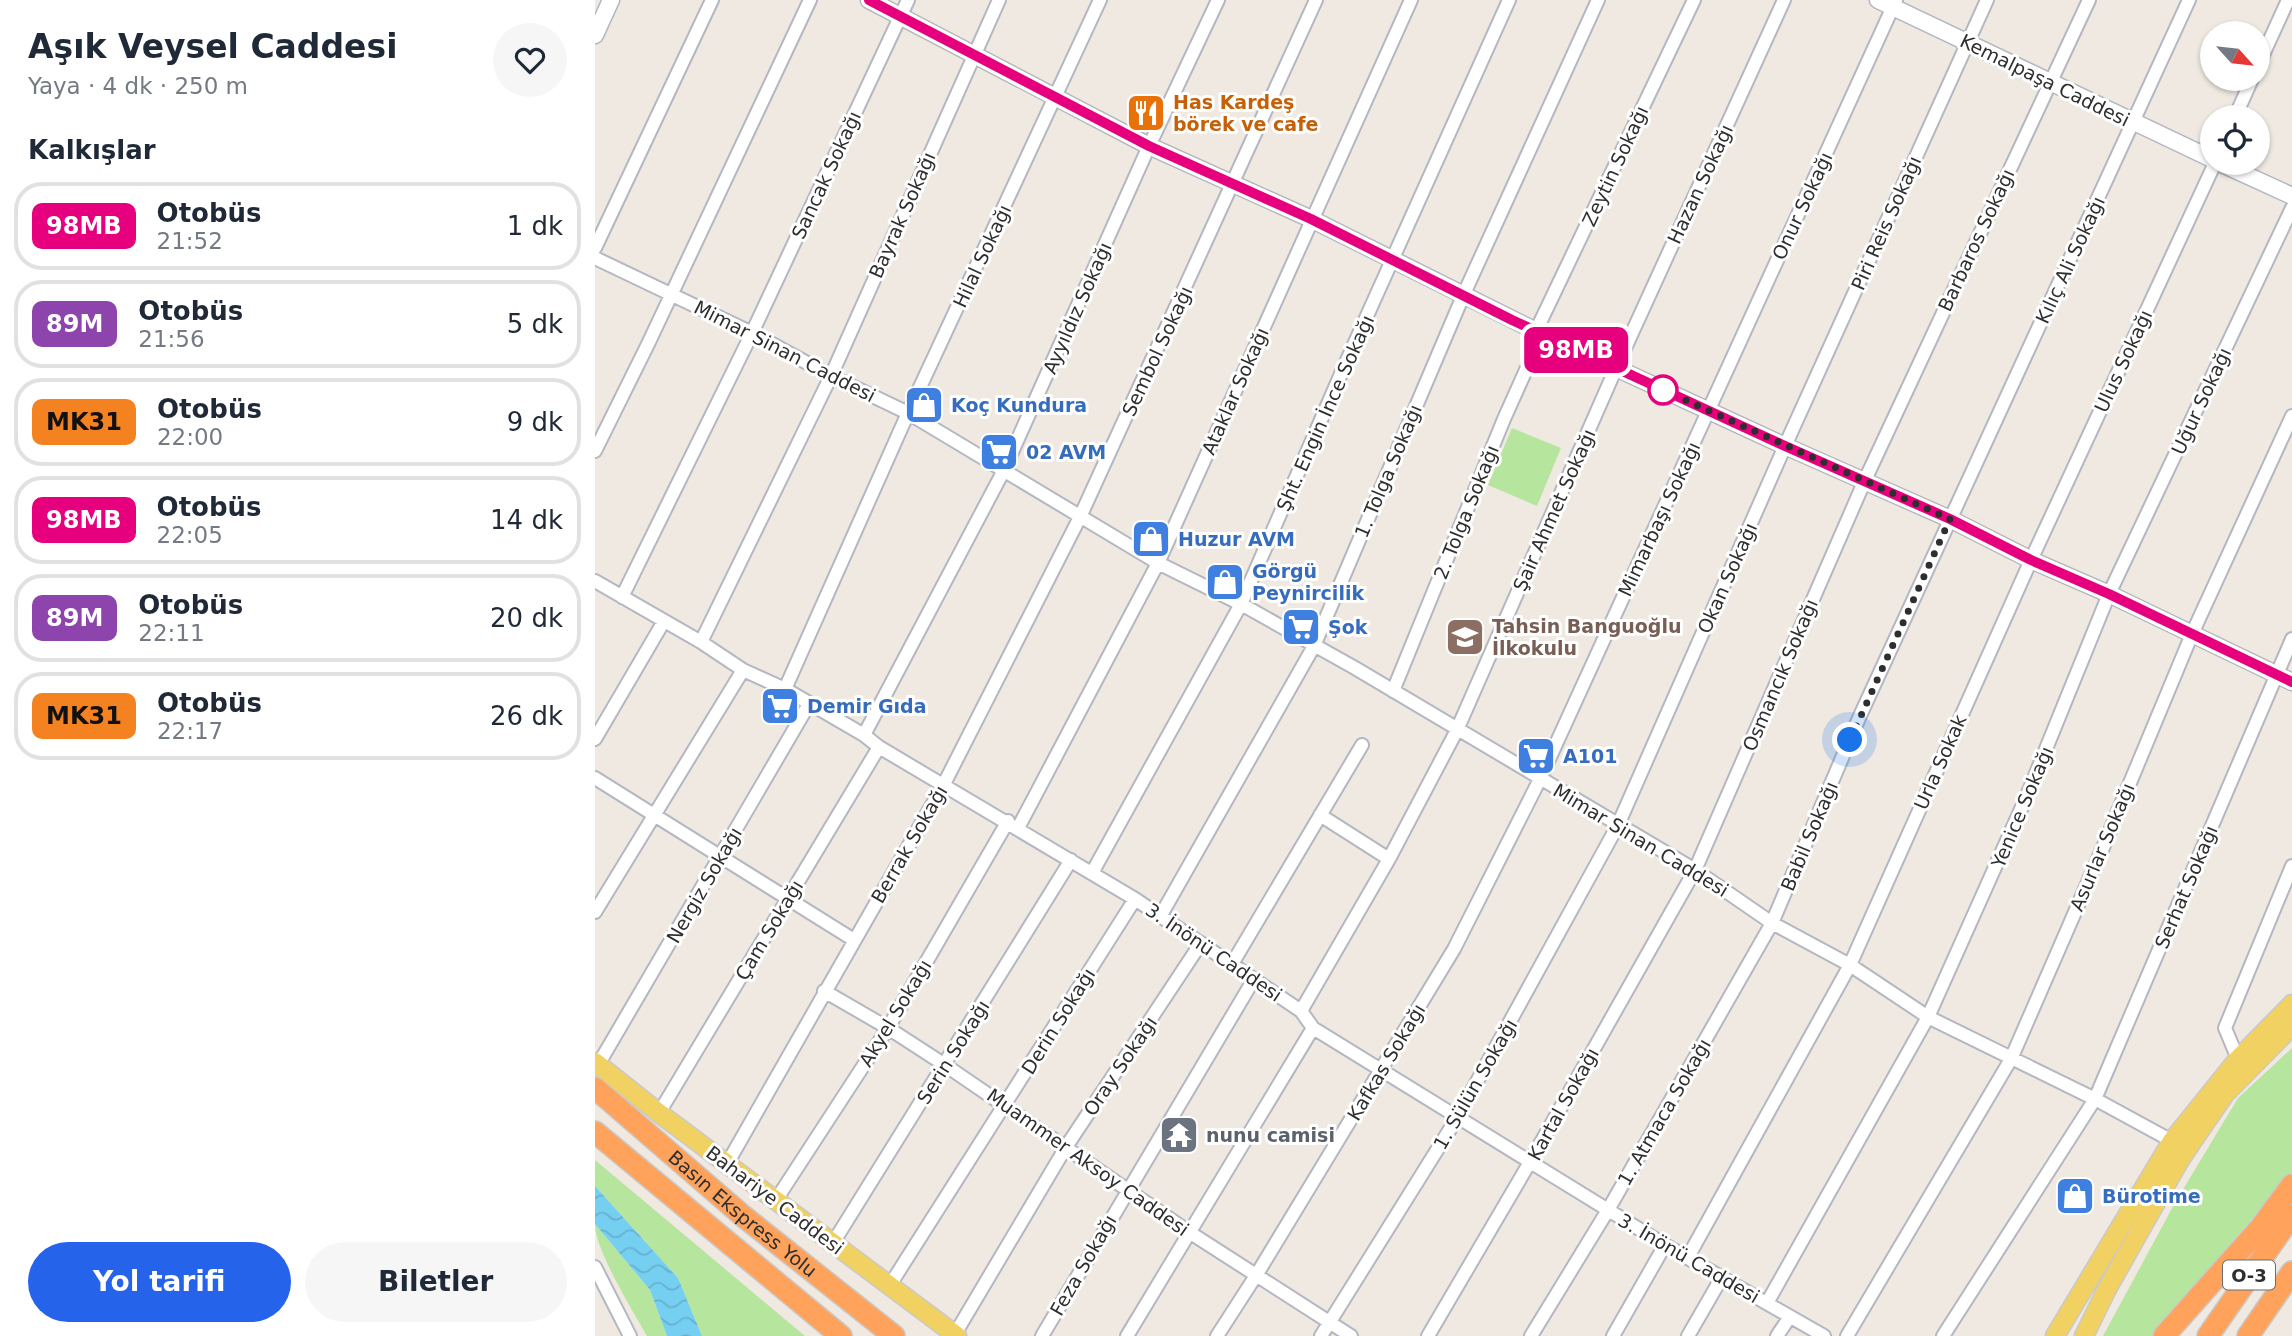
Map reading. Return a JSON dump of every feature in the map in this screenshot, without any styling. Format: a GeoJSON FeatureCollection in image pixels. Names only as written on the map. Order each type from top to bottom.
{"type":"FeatureCollection","features":[{"type":"Feature","properties":{"kind":"highway","name":"Basın Ekspress Yolu"},"geometry":{"type":"LineString","coordinates":[[595,1088],[744,1216],[894,1336]]}},
{"type":"Feature","properties":{"kind":"highway","name":"Basın Ekspress Yolu"},"geometry":{"type":"LineString","coordinates":[[595,1132],[841,1336]]}},
{"type":"Feature","properties":{"kind":"highway"},"geometry":{"type":"LineString","coordinates":[[2164,1336],[2261,1227],[2292,1185]]}},
{"type":"Feature","properties":{"kind":"highway","name":"O-3"},"geometry":{"type":"LineString","coordinates":[[2208,1336],[2292,1215]]}},
{"type":"Feature","properties":{"kind":"highway","name":"O-3"},"geometry":{"type":"LineString","coordinates":[[2248,1336],[2292,1272]]}},
{"type":"Feature","properties":{"kind":"main road"},"geometry":{"type":"LineString","coordinates":[[595,34],[611,0]]}},
{"type":"Feature","properties":{"kind":"main road"},"geometry":{"type":"LineString","coordinates":[[869,0],[1149,146],[1311,219],[1536,331],[1950,519],[2031,560],[2109,594],[2292,682]]}},
{"type":"Feature","properties":{"kind":"main road","name":"Kemalpaşa Caddesi"},"geometry":{"type":"LineString","coordinates":[[1889,2],[2200,155]]}},
{"type":"Feature","properties":{"kind":"main road"},"geometry":{"type":"LineString","coordinates":[[2246,175],[2292,196]]}},
{"type":"Feature","properties":{"kind":"main road"},"geometry":{"type":"LineString","coordinates":[[2057,1333],[2172,1141],[2238,1059],[2292,1004]]}},
{"type":"Feature","properties":{"kind":"main road"},"geometry":{"type":"LineString","coordinates":[[2082,1336],[2194,1139],[2225,1094],[2292,1026]]}},
{"type":"Feature","properties":{"kind":"main road","name":"Bahariye Caddesi"},"geometry":{"type":"LineString","coordinates":[[597,1063],[659,1113],[956,1335]]}},
{"type":"Feature","properties":{"kind":"street"},"geometry":{"type":"LineString","coordinates":[[595,248],[712,0]]}},
{"type":"Feature","properties":{"kind":"street"},"geometry":{"type":"LineString","coordinates":[[595,451],[810,0]]}},
{"type":"Feature","properties":{"kind":"street","name":"Sancak Sokağı"},"geometry":{"type":"LineString","coordinates":[[622,597],[752,333],[908,0]]}},
{"type":"Feature","properties":{"kind":"street","name":"Bayrak Sokağı"},"geometry":{"type":"LineString","coordinates":[[701,642],[831,376],[999,0]]}},
{"type":"Feature","properties":{"kind":"street","name":"Hilal Sokağı"},"geometry":{"type":"LineString","coordinates":[[908,413],[1100,0]]}},
{"type":"Feature","properties":{"kind":"street","name":"Ayyıldız Sokağı"},"geometry":{"type":"LineString","coordinates":[[1004,470],[1149,146],[1218,0]]}},
{"type":"Feature","properties":{"kind":"street","name":"Sembol Sokağı"},"geometry":{"type":"LineString","coordinates":[[1080,517],[1234,185],[1316,0]]}},
{"type":"Feature","properties":{"kind":"street","name":"Ataklar Sokağı"},"geometry":{"type":"LineString","coordinates":[[1158,563],[1411,0]]}},
{"type":"Feature","properties":{"kind":"street","name":"Şht. Engin İnce Sokağı"},"geometry":{"type":"LineString","coordinates":[[1241,604],[1509,0]]}},
{"type":"Feature","properties":{"kind":"street","name":"1. Tolga Sokağı"},"geometry":{"type":"LineString","coordinates":[[1314,646],[1463,296],[1598,0]]}},
{"type":"Feature","properties":{"kind":"street","name":"Zeytin Sokağı"},"geometry":{"type":"LineString","coordinates":[[1536,331],[1694,0]]}},
{"type":"Feature","properties":{"kind":"street","name":"Hazan Sokağı"},"geometry":{"type":"LineString","coordinates":[[1616,368],[1784,0]]}},
{"type":"Feature","properties":{"kind":"street","name":"Piri Reis Sokağı"},"geometry":{"type":"LineString","coordinates":[[1785,446],[1987,0]]}},
{"type":"Feature","properties":{"kind":"street","name":"Barbaros Sokağı"},"geometry":{"type":"LineString","coordinates":[[1865,480],[2089,0]]}},
{"type":"Feature","properties":{"kind":"street","name":"Kılıç Ali Sokağı"},"geometry":{"type":"LineString","coordinates":[[1950,519],[2189,0]]}},
{"type":"Feature","properties":{"kind":"street"},"geometry":{"type":"LineString","coordinates":[[2270,39],[2288,0]]}},
{"type":"Feature","properties":{"kind":"street","name":"Onur Sokağı"},"geometry":{"type":"LineString","coordinates":[[1708,411],[1889,2]]}},
{"type":"Feature","properties":{"kind":"street","name":"Ulus Sokağı"},"geometry":{"type":"LineString","coordinates":[[2031,560],[2207,175]]}},
{"type":"Feature","properties":{"kind":"street","name":"Uğur Sokağı"},"geometry":{"type":"LineString","coordinates":[[2109,594],[2292,208]]}},
{"type":"Feature","properties":{"kind":"street","name":"Mimar Sinan Caddesi"},"geometry":{"type":"LineString","coordinates":[[595,258],[752,333],[831,376],[908,413],[1158,563],[1241,604],[1695,870],[1772,923],[1850,965],[1928,1017],[2095,1099],[2172,1141]]}},
{"type":"Feature","properties":{"kind":"street","name":"2. Tolga Sokağı"},"geometry":{"type":"LineString","coordinates":[[1392,691],[1530,361],[1536,331]]}},
{"type":"Feature","properties":{"kind":"street","name":"Şair Ahmet Sokağı"},"geometry":{"type":"LineString","coordinates":[[1301,1011],[1389,859],[1457,730],[1616,368]]}},
{"type":"Feature","properties":{"kind":"street","name":"Mimarbaşı Sokağı"},"geometry":{"type":"LineString","coordinates":[[1541,779],[1708,411]]}},
{"type":"Feature","properties":{"kind":"street"},"geometry":{"type":"LineString","coordinates":[[785,690],[908,413]]}},
{"type":"Feature","properties":{"kind":"street","name":"Asurlar Sokağı"},"geometry":{"type":"LineString","coordinates":[[1847,1336],[2011,1059],[2192,634],[2292,416]]}},
{"type":"Feature","properties":{"kind":"street","name":"Okan Sokağı"},"geometry":{"type":"LineString","coordinates":[[1618,825],[1785,446]]}},
{"type":"Feature","properties":{"kind":"street"},"geometry":{"type":"LineString","coordinates":[[864,735],[1004,470]]}},
{"type":"Feature","properties":{"kind":"street","name":"Osmancık Sokağı"},"geometry":{"type":"LineString","coordinates":[[1695,870],[1865,480]]}},
{"type":"Feature","properties":{"kind":"street","name":"Berrak Sokağı"},"geometry":{"type":"LineString","coordinates":[[727,1164],[944,784],[1080,517]]}},
{"type":"Feature","properties":{"kind":"street","name":"Babil Sokağı"},"geometry":{"type":"LineString","coordinates":[[1772,923],[1859,718],[1950,519]]}},
{"type":"Feature","properties":{"kind":"street","name":"Urla Sokak"},"geometry":{"type":"LineString","coordinates":[[1688,1257],[1850,965],[2031,560]]}},
{"type":"Feature","properties":{"kind":"street","name":"Akyel Sokağı"},"geometry":{"type":"LineString","coordinates":[[776,1200],[888,1028],[1013,825],[1158,563]]}},
{"type":"Feature","properties":{"kind":"street","name":"3. İnönü Caddesi"},"geometry":{"type":"LineString","coordinates":[[596,583],[701,642],[743,670],[785,690],[864,735],[879,747],[1135,899],[1301,1011],[1313,1028],[1665,1245],[1824,1336]]}},
{"type":"Feature","properties":{"kind":"street","name":"Yenice Sokağı"},"geometry":{"type":"LineString","coordinates":[[1767,1303],[1928,1017],[2016,822],[2109,594]]}},
{"type":"Feature","properties":{"kind":"street"},"geometry":{"type":"LineString","coordinates":[[1091,873],[1241,604]]}},
{"type":"Feature","properties":{"kind":"street"},"geometry":{"type":"LineString","coordinates":[[595,739],[664,621]]}},
{"type":"Feature","properties":{"kind":"street","name":"Serhat Sokağı"},"geometry":{"type":"LineString","coordinates":[[1943,1336],[2095,1099],[2292,639]]}},
{"type":"Feature","properties":{"kind":"street"},"geometry":{"type":"LineString","coordinates":[[1161,915],[1314,646]]}},
{"type":"Feature","properties":{"kind":"street"},"geometry":{"type":"LineString","coordinates":[[595,912],[743,670]]}},
{"type":"Feature","properties":{"kind":"street","name":"Nergiz Sokağı"},"geometry":{"type":"LineString","coordinates":[[597,1063],[809,705]]}},
{"type":"Feature","properties":{"kind":"street"},"geometry":{"type":"LineString","coordinates":[[1232,964],[1362,745]]}},
{"type":"Feature","properties":{"kind":"street","name":"Çam Sokağı"},"geometry":{"type":"LineString","coordinates":[[659,1113],[879,747]]}},
{"type":"Feature","properties":{"kind":"street"},"geometry":{"type":"LineString","coordinates":[[595,778],[854,940]]}},
{"type":"Feature","properties":{"kind":"street","name":"Kafkas Sokağı"},"geometry":{"type":"LineString","coordinates":[[1217,1336],[1454,949],[1541,779]]}},
{"type":"Feature","properties":{"kind":"street"},"geometry":{"type":"LineString","coordinates":[[1321,815],[1389,859]]}},
{"type":"Feature","properties":{"kind":"street","name":"1. Sülün Sokağı"},"geometry":{"type":"LineString","coordinates":[[1321,1336],[1457,1118],[1618,825]]}},
{"type":"Feature","properties":{"kind":"street","name":"Serin Sokağı"},"geometry":{"type":"LineString","coordinates":[[833,1243],[1071,860]]}},
{"type":"Feature","properties":{"kind":"street"},"geometry":{"type":"LineString","coordinates":[[2238,1059],[2225,1028],[2292,866]]}},
{"type":"Feature","properties":{"kind":"street","name":"Kartal Sokağı"},"geometry":{"type":"LineString","coordinates":[[1428,1336],[1695,870]]}},
{"type":"Feature","properties":{"kind":"street","name":"Derin Sokağı"},"geometry":{"type":"LineString","coordinates":[[890,1285],[1135,899]]}},
{"type":"Feature","properties":{"kind":"street","name":"1. Atmaca Sokağı"},"geometry":{"type":"LineString","coordinates":[[1531,1336],[1608,1210],[1772,923]]}},
{"type":"Feature","properties":{"kind":"street","name":"Oray Sokağı"},"geometry":{"type":"LineString","coordinates":[[956,1335],[1066,1146],[1201,943]]}},
{"type":"Feature","properties":{"kind":"street","name":"Feza Sokağı"},"geometry":{"type":"LineString","coordinates":[[1042,1336],[1254,979]]}},
{"type":"Feature","properties":{"kind":"street","name":"Muammer Aksoy Caddesi"},"geometry":{"type":"LineString","coordinates":[[824,991],[945,1065],[1189,1232],[1351,1336]]}},
{"type":"Feature","properties":{"kind":"street"},"geometry":{"type":"LineString","coordinates":[[1127,1336],[1313,1028]]}},
{"type":"Feature","properties":{"kind":"street"},"geometry":{"type":"LineString","coordinates":[[1613,1336],[1665,1245]]}},
{"type":"Feature","properties":{"kind":"street"},"geometry":{"type":"LineString","coordinates":[[595,1267],[601,1284],[630,1336]]}},
{"type":"Feature","properties":{"kind":"street"},"geometry":{"type":"LineString","coordinates":[[1688,1336],[1722,1277]]}},
{"type":"Feature","properties":{"kind":"street"},"geometry":{"type":"LineString","coordinates":[[1777,1336],[1789,1318]]}},
{"type":"Feature","properties":{"kind":"green space"},"geometry":{"type":"Polygon","coordinates":[[[1512,428],[1561,448],[1537,506],[1488,485],[1512,428]]]}},
{"type":"Feature","properties":{"kind":"green space"},"geometry":{"type":"Polygon","coordinates":[[[2292,1048],[2292,1172],[2152,1336],[2103,1336],[2176,1201],[2238,1098],[2292,1048]]]}},
{"type":"Feature","properties":{"kind":"green space"},"geometry":{"type":"Polygon","coordinates":[[[595,1160],[805,1336],[702,1336],[678,1278],[595,1186],[595,1160]]]}},
{"type":"Feature","properties":{"kind":"green space"},"geometry":{"type":"Polygon","coordinates":[[[595,1224],[650,1290],[667,1336],[647,1336],[601,1249],[595,1224]]]}},
{"type":"Feature","properties":{"kind":"water"},"geometry":{"type":"Polygon","coordinates":[[[595,1186],[678,1278],[702,1336],[667,1336],[650,1290],[595,1224],[595,1186]]]}},
{"type":"Feature","properties":{"kind":"bus line","name":"98MB"},"geometry":{"type":"LineString","coordinates":[[869,0],[1149,146],[1311,219],[1512,320],[1950,519],[2031,560],[2109,594],[2292,682]]}},
{"type":"Feature","properties":{"kind":"place","name":"Has Kardeş börek ve cafe"},"geometry":{"type":"Point","coordinates":[1146,113]}},
{"type":"Feature","properties":{"kind":"place","name":"Koç Kundura"},"geometry":{"type":"Point","coordinates":[924,405]}},
{"type":"Feature","properties":{"kind":"place","name":"02 AVM"},"geometry":{"type":"Point","coordinates":[999,452]}},
{"type":"Feature","properties":{"kind":"place","name":"Huzur AVM"},"geometry":{"type":"Point","coordinates":[1151,539]}},
{"type":"Feature","properties":{"kind":"place","name":"Görgü Peynircilik"},"geometry":{"type":"Point","coordinates":[1225,582]}},
{"type":"Feature","properties":{"kind":"place","name":"Şok"},"geometry":{"type":"Point","coordinates":[1301,627]}},
{"type":"Feature","properties":{"kind":"place","name":"Tahsin Banguoğlu İlkokulu"},"geometry":{"type":"Point","coordinates":[1465,637]}},
{"type":"Feature","properties":{"kind":"place","name":"Demir Gıda"},"geometry":{"type":"Point","coordinates":[780,706]}},
{"type":"Feature","properties":{"kind":"place","name":"A101"},"geometry":{"type":"Point","coordinates":[1536,756]}},
{"type":"Feature","properties":{"kind":"place","name":"nunu camisi"},"geometry":{"type":"Point","coordinates":[1179,1135]}},
{"type":"Feature","properties":{"kind":"place","name":"Bürotime"},"geometry":{"type":"Point","coordinates":[2075,1196]}},
{"type":"Feature","properties":{"kind":"route"},"geometry":{"type":"LineString","coordinates":[[1663,390],[1950,519],[1850,740]]}}]}
